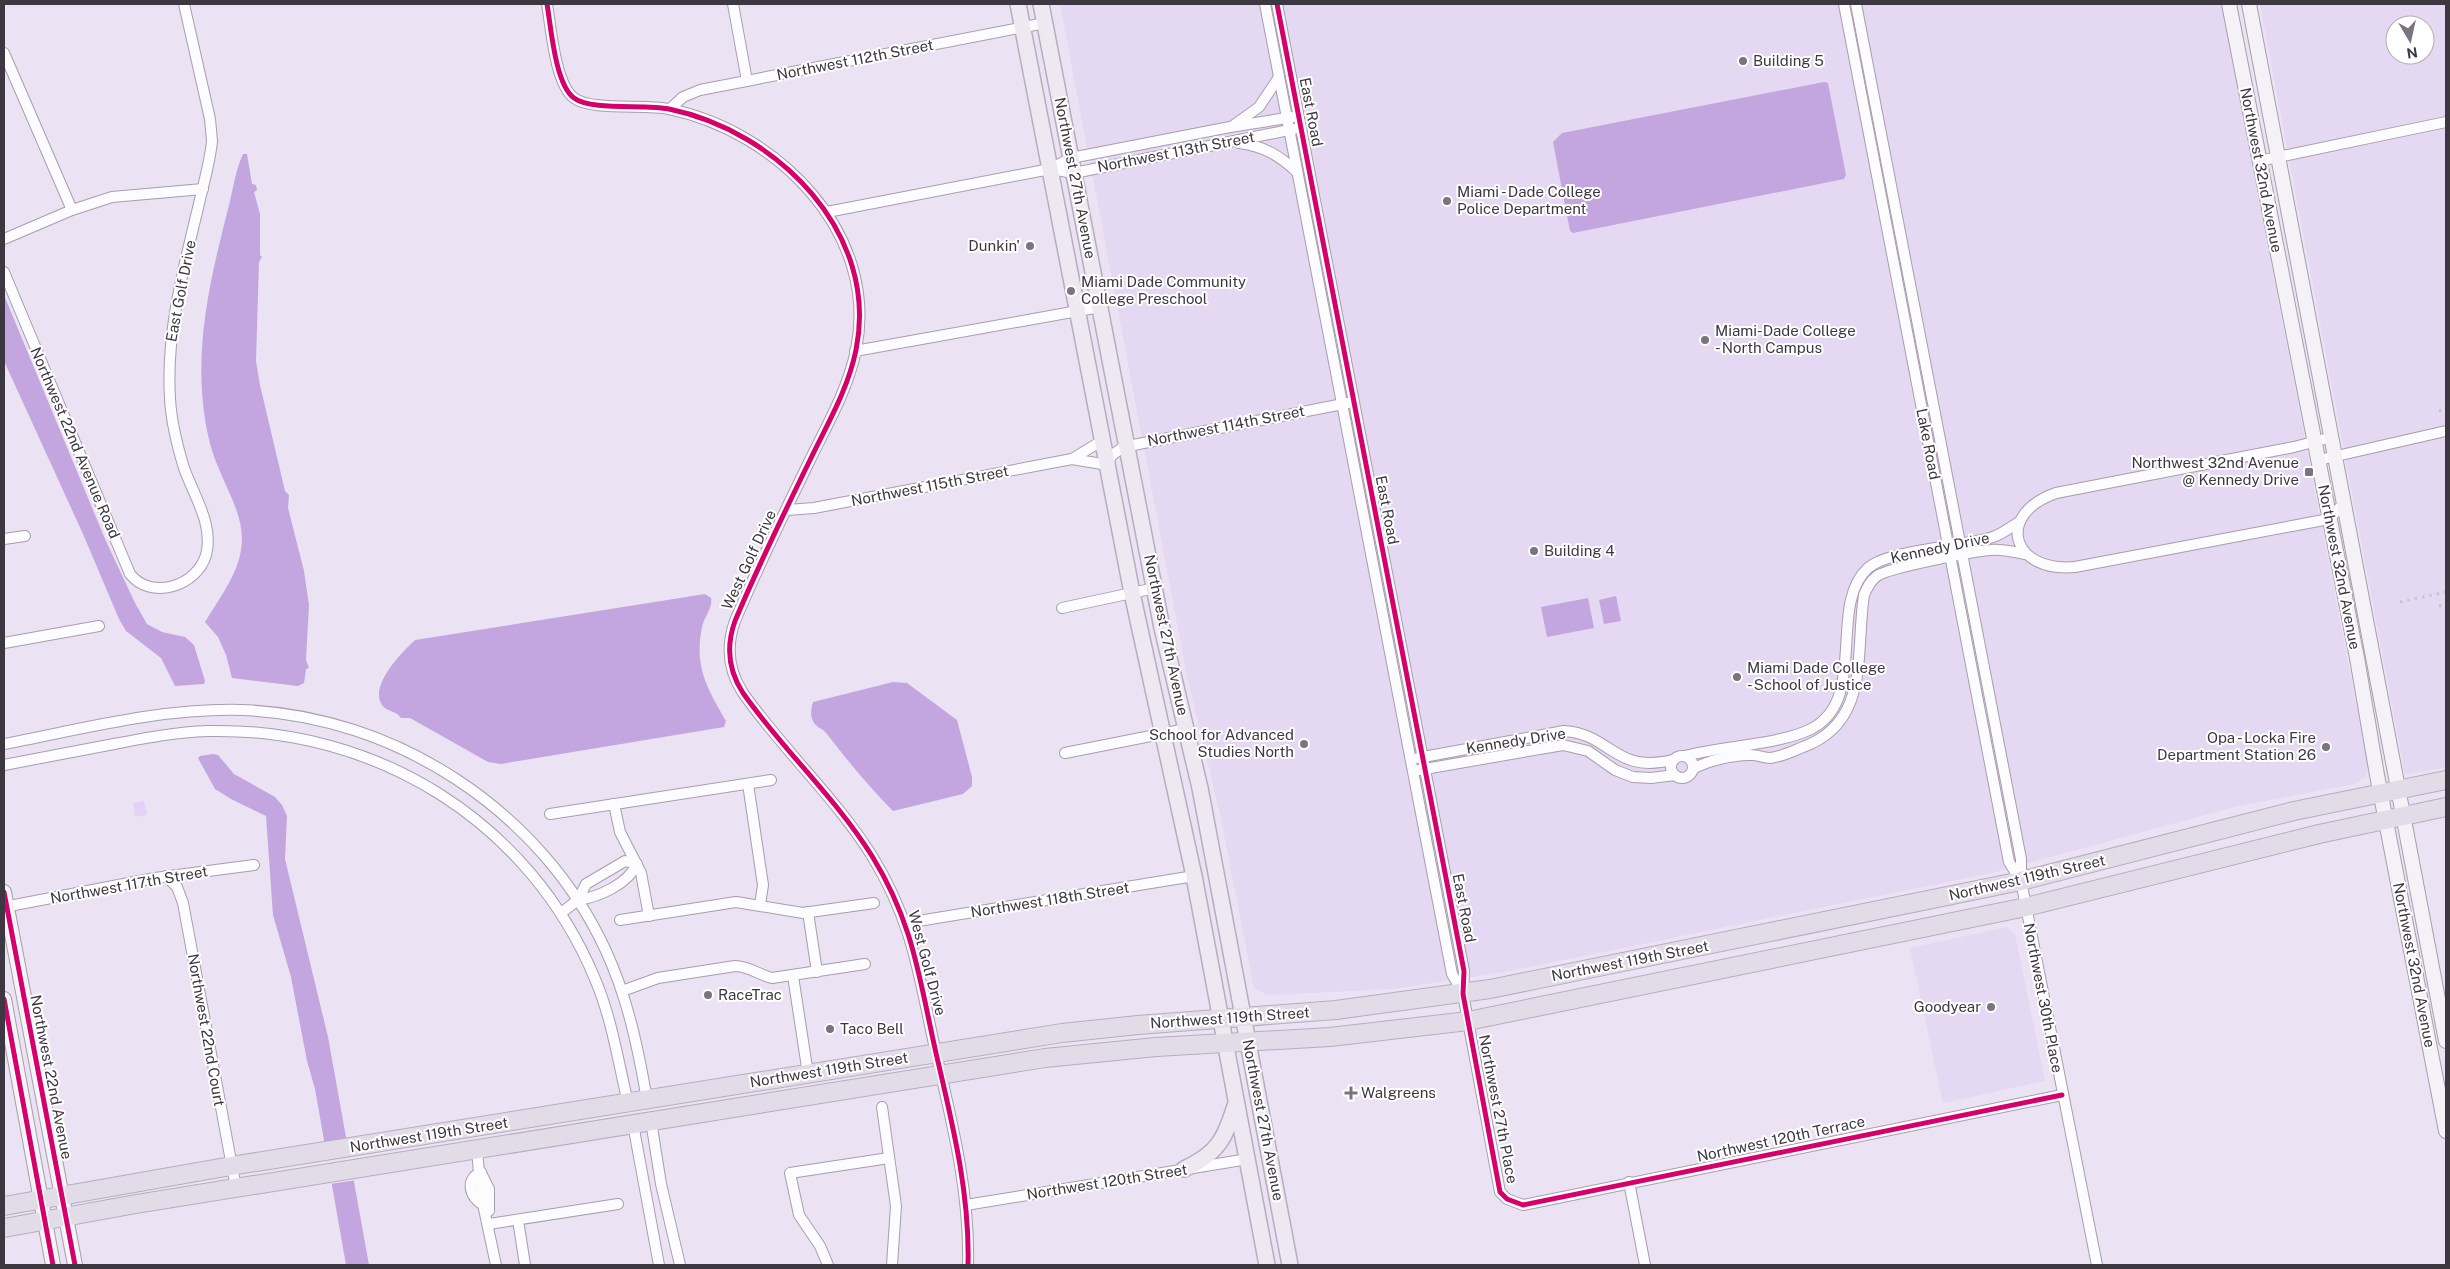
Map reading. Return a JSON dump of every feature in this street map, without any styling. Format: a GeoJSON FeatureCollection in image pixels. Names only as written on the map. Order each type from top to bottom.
{"type":"FeatureCollection","features":[{"type":"Feature","properties":{"kind":"highway","name":"Northwest 119th Street"},"geometry":{"type":"LineString","coordinates":[[4,1206],[60,1194],[231,1166],[1062,1033],[1221,1018],[1336,1010],[1463,994],[2021,881],[2294,811],[2446,780]]}},
{"type":"Feature","properties":{"kind":"highway","name":"Northwest 119th Street"},"geometry":{"type":"LineString","coordinates":[[4,1228],[236,1188],[941,1074],[1100,1052],[1330,1037],[1468,1021],[2026,907],[2100,890],[2247,851],[2446,807]]}},
{"type":"Feature","properties":{"kind":"highway"},"geometry":{"type":"LineString","coordinates":[[647,1100],[651,1122]]}},
{"type":"Feature","properties":{"kind":"highway"},"geometry":{"type":"LineString","coordinates":[[628,1103],[633,1124]]}},
{"type":"Feature","properties":{"kind":"main road","name":"Northwest 27th Avenue"},"geometry":{"type":"LineString","coordinates":[[1018,4],[1104,440],[1132,593],[1194,876],[1267,1265]]}},
{"type":"Feature","properties":{"kind":"main road","name":"Northwest 27th Avenue"},"geometry":{"type":"LineString","coordinates":[[1041,4],[1156,588],[1200,788],[1290,1265]]}},
{"type":"Feature","properties":{"kind":"main road","name":"Northwest 32nd Avenue"},"geometry":{"type":"LineString","coordinates":[[2229,4],[2357,658],[2446,1131]]}},
{"type":"Feature","properties":{"kind":"main road","name":"Northwest 32nd Avenue"},"geometry":{"type":"LineString","coordinates":[[2249,4],[2344,504],[2361,583],[2446,1042]]}},
{"type":"Feature","properties":{"kind":"main road","name":"Northwest 22nd Avenue"},"geometry":{"type":"LineString","coordinates":[[4,892],[5,907],[64,1217],[75,1265]]}},
{"type":"Feature","properties":{"kind":"main road"},"geometry":{"type":"LineString","coordinates":[[4,999],[53,1265]]}},
{"type":"Feature","properties":{"kind":"main road"},"geometry":{"type":"LineString","coordinates":[[1184,1169],[1204,1160],[1226,1135],[1237,1102]]}},
{"type":"Feature","properties":{"kind":"street","name":"East Golf Drive"},"geometry":{"type":"LineString","coordinates":[[168,588],[185,580],[197,570],[204,559],[208,541],[204,520],[185,470],[175,435],[171,411],[169,375],[170,337],[176,299],[211,148],[211,126],[184,4]]}},
{"type":"Feature","properties":{"kind":"street","name":"West Golf Drive"},"geometry":{"type":"LineString","coordinates":[[547,4],[562,78],[568,93],[574,98],[594,106],[637,105],[670,109],[715,122],[755,144],[797,178],[827,212],[842,238],[853,275],[859,310],[855,351],[836,409],[735,621],[729,647],[732,673],[751,704],[863,842],[889,886],[906,923],[921,977],[966,1205],[968,1265]]}},
{"type":"Feature","properties":{"kind":"street"},"geometry":{"type":"LineString","coordinates":[[733,4],[747,81]]}},
{"type":"Feature","properties":{"kind":"street","name":"East Road"},"geometry":{"type":"LineString","coordinates":[[1265,4],[1452,974],[1463,994]]}},
{"type":"Feature","properties":{"kind":"street","name":"East Road"},"geometry":{"type":"LineString","coordinates":[[1277,4],[1464,971],[1463,994],[1468,1021]]}},
{"type":"Feature","properties":{"kind":"street","name":"Lake Road"},"geometry":{"type":"LineString","coordinates":[[1844,4],[2009,862],[2021,881]]}},
{"type":"Feature","properties":{"kind":"street","name":"Lake Road"},"geometry":{"type":"LineString","coordinates":[[1856,4],[2021,859],[2021,881],[2026,907]]}},
{"type":"Feature","properties":{"kind":"street","name":"Northwest 112th Street"},"geometry":{"type":"LineString","coordinates":[[670,109],[691,93],[1045,23]]}},
{"type":"Feature","properties":{"kind":"street"},"geometry":{"type":"LineString","coordinates":[[4,53],[72,210]]}},
{"type":"Feature","properties":{"kind":"street"},"geometry":{"type":"LineString","coordinates":[[1230,127],[1254,112],[1279,78]]}},
{"type":"Feature","properties":{"kind":"street","name":"Northwest 113th Street"},"geometry":{"type":"LineString","coordinates":[[1072,165],[1230,127],[1298,116]]}},
{"type":"Feature","properties":{"kind":"street"},"geometry":{"type":"LineString","coordinates":[[2259,162],[2446,122]]}},
{"type":"Feature","properties":{"kind":"street","name":"Northwest 113th Street"},"geometry":{"type":"LineString","coordinates":[[827,212],[1072,165],[1233,142],[1301,127]]}},
{"type":"Feature","properties":{"kind":"street"},"geometry":{"type":"LineString","coordinates":[[1233,142],[1267,150],[1282,158],[1297,172]]}},
{"type":"Feature","properties":{"kind":"street"},"geometry":{"type":"LineString","coordinates":[[4,239],[72,210],[123,195],[202,189]]}},
{"type":"Feature","properties":{"kind":"street","name":"Northwest 22nd Avenue Road"},"geometry":{"type":"LineString","coordinates":[[4,272],[127,568],[134,579],[143,586],[168,588]]}},
{"type":"Feature","properties":{"kind":"street"},"geometry":{"type":"LineString","coordinates":[[855,351],[1100,307]]}},
{"type":"Feature","properties":{"kind":"street","name":"Northwest 114th Street"},"geometry":{"type":"LineString","coordinates":[[1108,465],[1115,451],[1128,445],[1354,402]]}},
{"type":"Feature","properties":{"kind":"street"},"geometry":{"type":"LineString","coordinates":[[2318,460],[2446,431]]}},
{"type":"Feature","properties":{"kind":"street","name":"Kennedy Drive"},"geometry":{"type":"LineString","coordinates":[[1411,759],[1564,731],[1586,735],[1624,759],[1635,763],[1650,764],[1807,731],[1818,725],[1828,716],[1837,702],[1842,688],[1852,592],[1863,574],[1882,560],[1995,536],[2019,522],[2032,505],[2056,493],[2315,442],[2332,437]]}},
{"type":"Feature","properties":{"kind":"street","name":"Northwest 115th Street"},"geometry":{"type":"LineString","coordinates":[[787,510],[814,508],[1072,459],[1104,440]]}},
{"type":"Feature","properties":{"kind":"street","name":"Northwest 115th Street"},"geometry":{"type":"LineString","coordinates":[[1072,459],[1108,465]]}},
{"type":"Feature","properties":{"kind":"street"},"geometry":{"type":"LineString","coordinates":[[2329,519],[2344,504]]}},
{"type":"Feature","properties":{"kind":"street","name":"Kennedy Drive"},"geometry":{"type":"LineString","coordinates":[[1413,771],[1563,745],[1588,751],[1615,770],[1633,776],[1651,778],[1674,775],[1680,778],[1687,777],[1692,769],[1706,763],[1741,756],[1753,755],[1772,758],[1815,742],[1829,733],[1842,720],[1850,705],[1855,688],[1863,600],[1872,581],[1887,571],[1992,550],[2025,554],[2034,562],[2050,567],[2075,567],[2329,519]]}},
{"type":"Feature","properties":{"kind":"street"},"geometry":{"type":"LineString","coordinates":[[2019,522],[2017,539],[2025,554]]}},
{"type":"Feature","properties":{"kind":"street"},"geometry":{"type":"LineString","coordinates":[[4,539],[25,536]]}},
{"type":"Feature","properties":{"kind":"street"},"geometry":{"type":"LineString","coordinates":[[1062,608],[1156,588]]}},
{"type":"Feature","properties":{"kind":"street"},"geometry":{"type":"LineString","coordinates":[[4,643],[99,626]]}},
{"type":"Feature","properties":{"kind":"street"},"geometry":{"type":"LineString","coordinates":[[4,744],[156,715],[190,711],[260,711],[321,720],[392,744],[438,768],[468,787],[521,831],[545,857],[578,900],[602,944],[622,991],[635,1033],[647,1100]]}},
{"type":"Feature","properties":{"kind":"street"},"geometry":{"type":"LineString","coordinates":[[1065,753],[1186,729]]}},
{"type":"Feature","properties":{"kind":"street"},"geometry":{"type":"LineString","coordinates":[[4,765],[154,737],[197,731],[257,732],[326,743],[389,766],[435,790],[464,810],[516,856],[561,913],[585,957],[599,989],[612,1029],[628,1103]]}},
{"type":"Feature","properties":{"kind":"street"},"geometry":{"type":"LineString","coordinates":[[1788,736],[1792,744],[1792,751]]}},
{"type":"Feature","properties":{"kind":"street"},"geometry":{"type":"LineString","coordinates":[[1685,756],[1691,761],[1692,769]]}},
{"type":"Feature","properties":{"kind":"street"},"geometry":{"type":"LineString","coordinates":[[1673,760],[1670,768],[1674,775]]}},
{"type":"Feature","properties":{"kind":"street"},"geometry":{"type":"LineString","coordinates":[[550,814],[771,780]]}},
{"type":"Feature","properties":{"kind":"street"},"geometry":{"type":"LineString","coordinates":[[748,784],[763,885],[760,906]]}},
{"type":"Feature","properties":{"kind":"street"},"geometry":{"type":"LineString","coordinates":[[614,804],[620,832],[641,873],[649,916]]}},
{"type":"Feature","properties":{"kind":"street"},"geometry":{"type":"LineString","coordinates":[[561,913],[578,900],[586,884],[625,861],[637,864]]}},
{"type":"Feature","properties":{"kind":"street"},"geometry":{"type":"LineString","coordinates":[[578,900],[595,897],[624,880],[633,874],[637,864]]}},
{"type":"Feature","properties":{"kind":"street","name":"Northwest 117th Street"},"geometry":{"type":"LineString","coordinates":[[5,907],[166,876],[254,865]]}},
{"type":"Feature","properties":{"kind":"street"},"geometry":{"type":"LineString","coordinates":[[615,867],[621,870],[624,880]]}},
{"type":"Feature","properties":{"kind":"street","name":"Northwest 22nd Court"},"geometry":{"type":"LineString","coordinates":[[166,876],[177,887],[183,904],[236,1188]]}},
{"type":"Feature","properties":{"kind":"street","name":"Northwest 118th Street"},"geometry":{"type":"LineString","coordinates":[[906,923],[1194,876]]}},
{"type":"Feature","properties":{"kind":"street"},"geometry":{"type":"LineString","coordinates":[[620,920],[736,902],[808,912],[874,903]]}},
{"type":"Feature","properties":{"kind":"street","name":"Northwest 30th Place"},"geometry":{"type":"LineString","coordinates":[[2026,907],[2096,1265]]}},
{"type":"Feature","properties":{"kind":"street"},"geometry":{"type":"LineString","coordinates":[[808,912],[817,972]]}},
{"type":"Feature","properties":{"kind":"street"},"geometry":{"type":"LineString","coordinates":[[622,991],[646,980],[735,966],[748,968],[772,978],[865,964]]}},
{"type":"Feature","properties":{"kind":"street"},"geometry":{"type":"LineString","coordinates":[[793,976],[808,1074]]}},
{"type":"Feature","properties":{"kind":"street","name":"Northwest 27th Place"},"geometry":{"type":"LineString","coordinates":[[1468,1021],[1500,1192],[1506,1199]]}},
{"type":"Feature","properties":{"kind":"street","name":"Northwest 120th Terrace"},"geometry":{"type":"LineString","coordinates":[[1506,1199],[1523,1205],[2062,1094]]}},
{"type":"Feature","properties":{"kind":"street"},"geometry":{"type":"LineString","coordinates":[[882,1107],[896,1206],[892,1265]]}},
{"type":"Feature","properties":{"kind":"street"},"geometry":{"type":"LineString","coordinates":[[651,1122],[662,1192],[680,1265]]}},
{"type":"Feature","properties":{"kind":"street"},"geometry":{"type":"LineString","coordinates":[[633,1124],[659,1265]]}},
{"type":"Feature","properties":{"kind":"street"},"geometry":{"type":"LineString","coordinates":[[477,1150],[481,1172],[489,1189],[489,1224]]}},
{"type":"Feature","properties":{"kind":"street"},"geometry":{"type":"LineString","coordinates":[[828,1265],[820,1246],[799,1215],[790,1173],[889,1158]]}},
{"type":"Feature","properties":{"kind":"street","name":"Northwest 120th Street"},"geometry":{"type":"LineString","coordinates":[[966,1205],[1248,1159]]}},
{"type":"Feature","properties":{"kind":"street"},"geometry":{"type":"LineString","coordinates":[[481,1172],[474,1175],[470,1190],[475,1199],[484,1205],[496,1265]]}},
{"type":"Feature","properties":{"kind":"street"},"geometry":{"type":"LineString","coordinates":[[1629,1182],[1645,1265]]}},
{"type":"Feature","properties":{"kind":"street"},"geometry":{"type":"LineString","coordinates":[[489,1224],[618,1204]]}},
{"type":"Feature","properties":{"kind":"street"},"geometry":{"type":"LineString","coordinates":[[518,1220],[524,1265]]}},
{"type":"Feature","properties":{"kind":"shaded area","name":"Miami-Dade College - North Campus"},"geometry":{"type":"Polygon","coordinates":[[[1060,4],[2221,4],[2368,766],[2366,776],[2355,784],[2238,806],[1992,873],[1505,972],[1393,989],[1268,995],[1254,988],[1220,814],[1187,676],[1060,4]]]}},
{"type":"Feature","properties":{"kind":"shaded area"},"geometry":{"type":"Polygon","coordinates":[[[2260,4],[2446,4],[2446,767],[2405,775],[2260,4]]]}},
{"type":"Feature","properties":{"kind":"shaded area"},"geometry":{"type":"Polygon","coordinates":[[[1824,82],[1828,83],[1846,175],[1844,179],[1573,233],[1570,231],[1553,142],[1562,133],[1824,82]]]}},
{"type":"Feature","properties":{"kind":"shaded area"},"geometry":{"type":"Polygon","coordinates":[[[243,154],[247,154],[252,184],[256,185],[257,190],[254,192],[260,214],[260,255],[262,257],[259,262],[256,361],[285,491],[289,495],[288,508],[304,571],[309,605],[306,660],[309,668],[306,669],[304,683],[298,686],[232,678],[226,655],[218,637],[205,622],[233,575],[242,547],[242,535],[237,512],[208,437],[201,378],[204,329],[211,281],[236,174],[243,154]]]}},
{"type":"Feature","properties":{"kind":"shaded area"},"geometry":{"type":"Polygon","coordinates":[[[4,295],[105,539],[135,603],[147,624],[162,632],[185,637],[194,645],[205,681],[204,684],[175,686],[161,658],[126,631],[119,619],[83,534],[4,361],[4,295]]]}},
{"type":"Feature","properties":{"kind":"shaded area"},"geometry":{"type":"Polygon","coordinates":[[[705,594],[711,598],[711,602],[702,627],[700,641],[701,666],[713,698],[726,721],[724,727],[501,764],[488,762],[410,718],[401,718],[386,709],[379,697],[383,680],[388,670],[415,640],[705,594]]]}},
{"type":"Feature","properties":{"kind":"shaded area"},"geometry":{"type":"Polygon","coordinates":[[[1616,596],[1621,621],[1604,624],[1599,600],[1616,596]]]}},
{"type":"Feature","properties":{"kind":"shaded area"},"geometry":{"type":"Polygon","coordinates":[[[1588,598],[1594,628],[1547,637],[1541,607],[1588,598]]]}},
{"type":"Feature","properties":{"kind":"shaded area"},"geometry":{"type":"Polygon","coordinates":[[[893,682],[907,683],[957,720],[972,777],[972,786],[963,794],[893,811],[825,732],[813,721],[811,712],[813,702],[893,682]]]}},
{"type":"Feature","properties":{"kind":"shaded area"},"geometry":{"type":"Polygon","coordinates":[[[213,754],[218,755],[234,774],[275,797],[282,805],[287,816],[285,859],[328,1037],[369,1265],[346,1265],[315,1089],[307,1061],[291,977],[273,915],[266,816],[215,789],[198,758],[213,754]]]}},
{"type":"Feature","properties":{"kind":"shaded area"},"geometry":{"type":"Polygon","coordinates":[[[144,801],[147,815],[135,817],[133,803],[144,801]]]}},
{"type":"Feature","properties":{"kind":"shaded area"},"geometry":{"type":"Polygon","coordinates":[[[2007,927],[2015,934],[2045,1081],[1943,1103],[1910,948],[2007,927]]]}},
{"type":"Feature","properties":{"kind":"pier"},"geometry":{"type":"Polygon","coordinates":[[[348,1138],[357,1180],[330,1184],[322,1142],[348,1138]]]}},
{"type":"Feature","properties":{"kind":"railway"},"geometry":{"type":"LineString","coordinates":[[2439,411],[2446,409]]}},
{"type":"Feature","properties":{"kind":"railway"},"geometry":{"type":"LineString","coordinates":[[2400,602],[2446,592]]}},
{"type":"Feature","properties":{"kind":"railway"},"geometry":{"type":"LineString","coordinates":[[2439,606],[2446,604]]}},
{"type":"Feature","properties":{"kind":"cycle path"},"geometry":{"type":"LineString","coordinates":[[547,4],[558,68],[562,81],[574,98],[582,102],[605,106],[669,109],[709,121],[747,139],[782,164],[812,194],[836,228],[852,266],[859,307],[856,350],[848,378],[837,406],[772,539],[735,621],[730,640],[730,658],[734,676],[743,693],[857,834],[872,856],[897,905],[913,952],[954,1131],[966,1211],[968,1265]]}},
{"type":"Feature","properties":{"kind":"cycle path"},"geometry":{"type":"LineString","coordinates":[[1277,4],[1464,971],[1463,994],[1500,1192],[1507,1199],[1523,1205],[2062,1095]]}},
{"type":"Feature","properties":{"kind":"cycle path"},"geometry":{"type":"LineString","coordinates":[[4,892],[75,1265]]}},
{"type":"Feature","properties":{"kind":"cycle path"},"geometry":{"type":"LineString","coordinates":[[4,999],[53,1265]]}},
{"type":"Feature","properties":{"kind":"place","name":"Building 5"},"geometry":{"type":"Point","coordinates":[1743,61]}},
{"type":"Feature","properties":{"kind":"place","name":"Miami - Dade College Police Department"},"geometry":{"type":"Point","coordinates":[1447,201]}},
{"type":"Feature","properties":{"kind":"place","name":"Dunkin'"},"geometry":{"type":"Point","coordinates":[1030,246]}},
{"type":"Feature","properties":{"kind":"place","name":"Miami Dade Community College Preschool"},"geometry":{"type":"Point","coordinates":[1071,291]}},
{"type":"Feature","properties":{"kind":"place","name":"Miami-Dade College - North Campus"},"geometry":{"type":"Point","coordinates":[1705,340]}},
{"type":"Feature","properties":{"kind":"place","name":"Northwest 32nd Avenue @ Kennedy Drive"},"geometry":{"type":"Point","coordinates":[2309,472]}},
{"type":"Feature","properties":{"kind":"place","name":"Building 4"},"geometry":{"type":"Point","coordinates":[1534,551]}},
{"type":"Feature","properties":{"kind":"place","name":"Miami Dade College - School of Justice"},"geometry":{"type":"Point","coordinates":[1737,677]}},
{"type":"Feature","properties":{"kind":"place","name":"School for Advanced Studies North"},"geometry":{"type":"Point","coordinates":[1304,744]}},
{"type":"Feature","properties":{"kind":"place","name":"Opa - Locka Fire Department Station 26"},"geometry":{"type":"Point","coordinates":[2326,747]}},
{"type":"Feature","properties":{"kind":"place","name":"RaceTrac"},"geometry":{"type":"Point","coordinates":[708,995]}},
{"type":"Feature","properties":{"kind":"place","name":"Goodyear"},"geometry":{"type":"Point","coordinates":[1991,1007]}},
{"type":"Feature","properties":{"kind":"place","name":"Taco Bell"},"geometry":{"type":"Point","coordinates":[830,1029]}},
{"type":"Feature","properties":{"kind":"place","name":"Walgreens"},"geometry":{"type":"Point","coordinates":[1351,1093]}}]}
